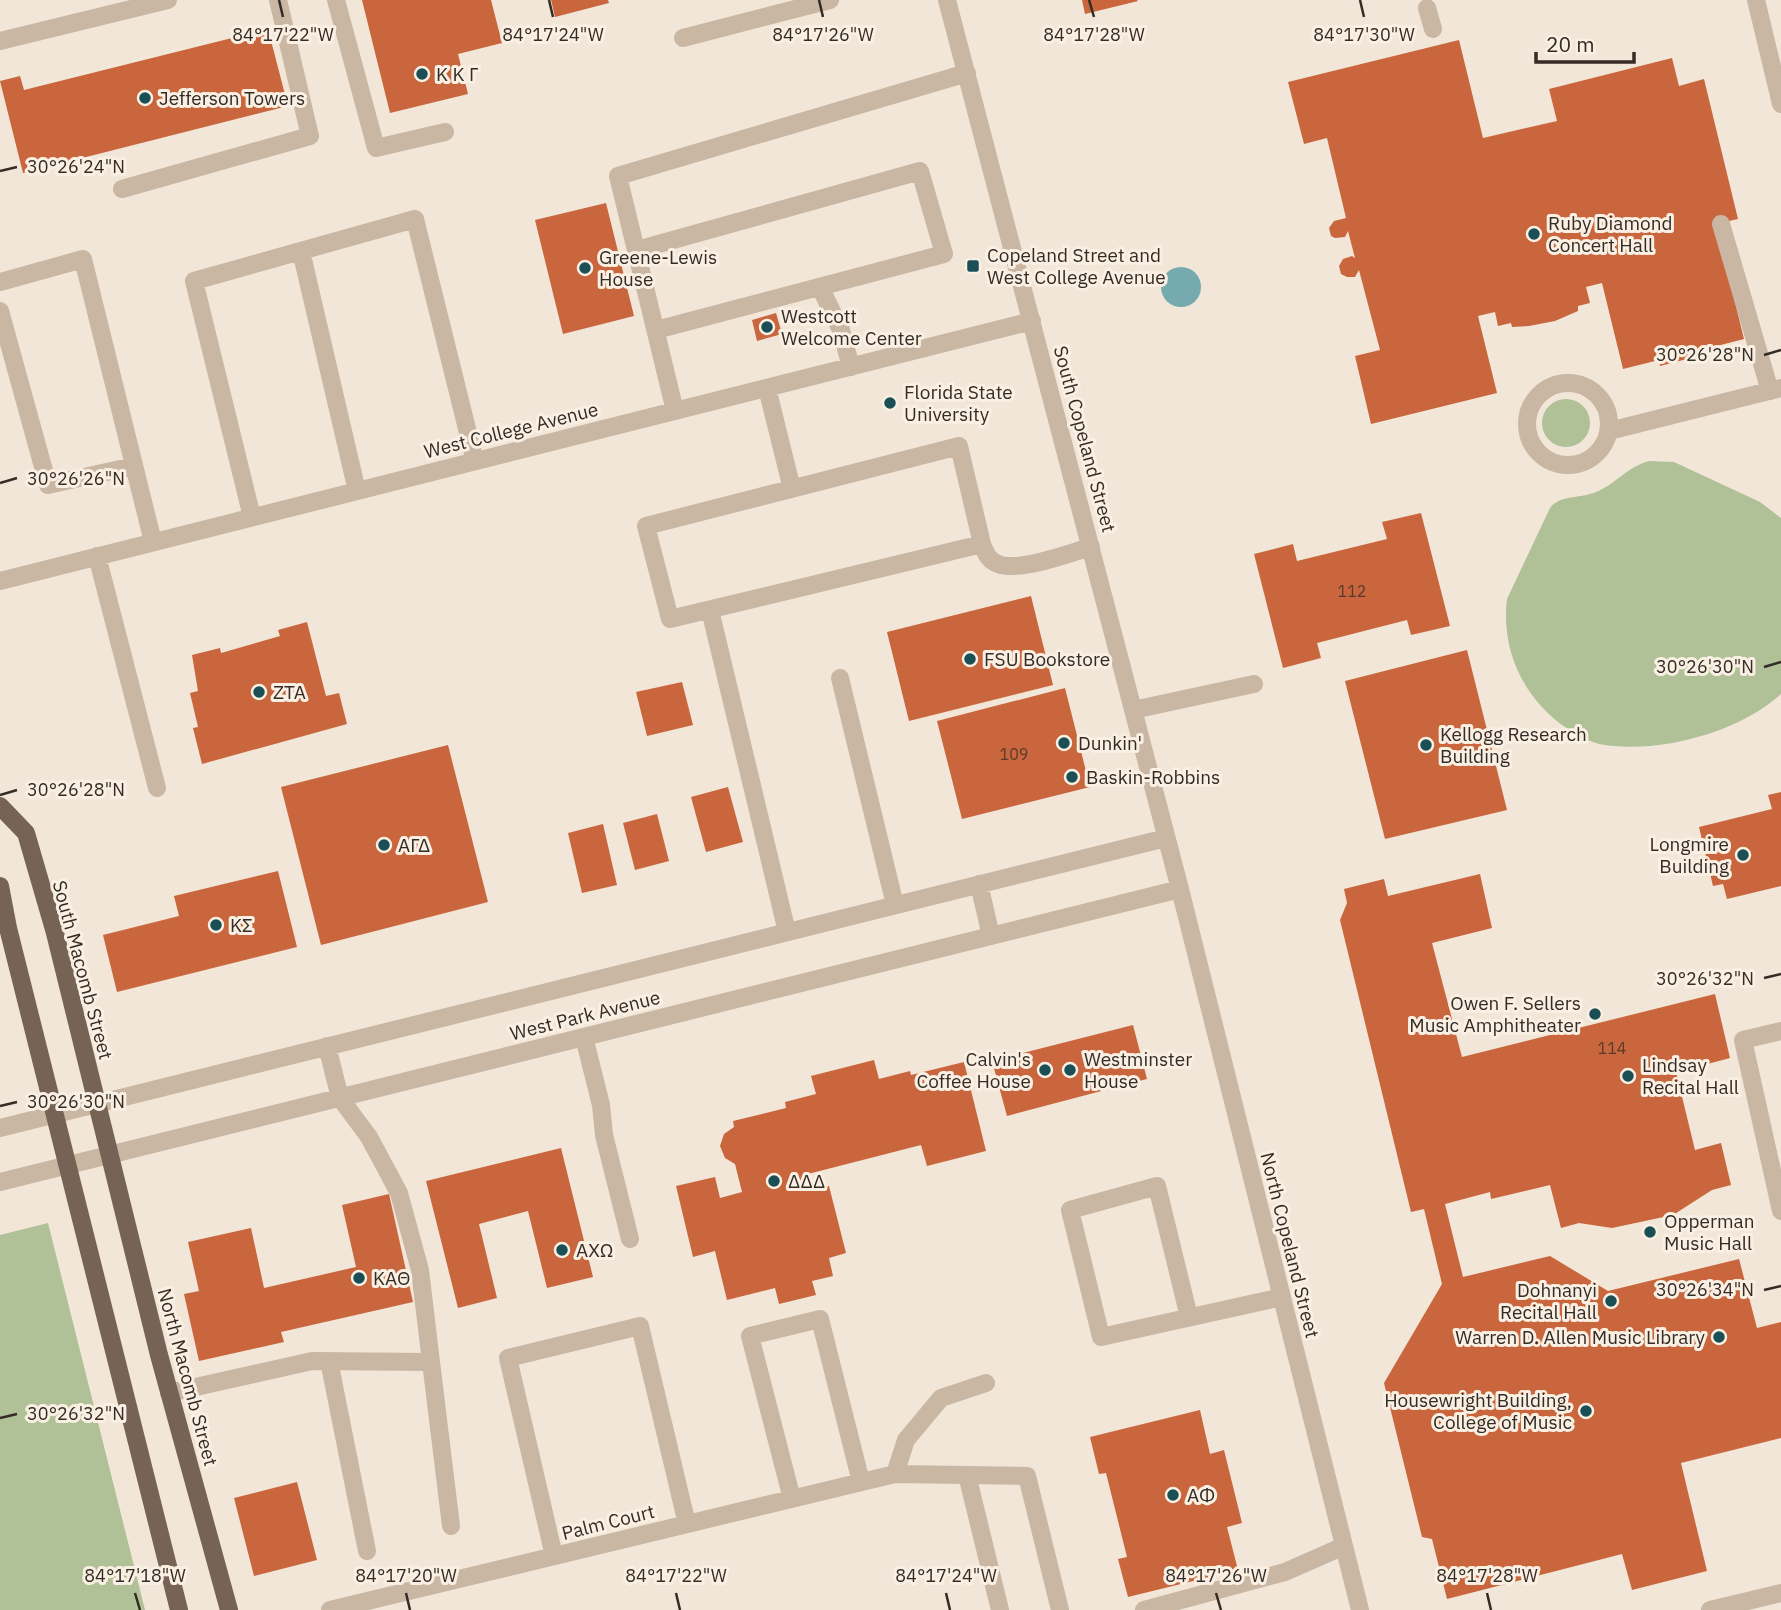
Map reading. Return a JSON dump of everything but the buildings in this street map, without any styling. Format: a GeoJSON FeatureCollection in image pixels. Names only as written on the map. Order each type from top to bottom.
{"type":"FeatureCollection","features":[{"type":"Feature","properties":{"kind":"main road","name":"South Macomb Street"},"geometry":{"type":"LineString","coordinates":[[0,806],[26,833],[55,933],[109,1155]]}},
{"type":"Feature","properties":{"kind":"main road"},"geometry":{"type":"LineString","coordinates":[[0,887],[179,1610]]}},
{"type":"Feature","properties":{"kind":"main road","name":"North Macomb Street"},"geometry":{"type":"LineString","coordinates":[[109,1155],[169,1393],[229,1610]]}},
{"type":"Feature","properties":{"kind":"street"},"geometry":{"type":"LineString","coordinates":[[0,41],[168,0]]}},
{"type":"Feature","properties":{"kind":"street"},"geometry":{"type":"LineString","coordinates":[[122,189],[310,136],[278,0]]}},
{"type":"Feature","properties":{"kind":"street"},"geometry":{"type":"LineString","coordinates":[[337,0],[376,148],[445,132]]}},
{"type":"Feature","properties":{"kind":"street"},"geometry":{"type":"LineString","coordinates":[[683,38],[830,0]]}},
{"type":"Feature","properties":{"kind":"street","name":"South Copeland Street"},"geometry":{"type":"LineString","coordinates":[[947,0],[1180,889]]}},
{"type":"Feature","properties":{"kind":"street"},"geometry":{"type":"LineString","coordinates":[[1756,0],[1781,104]]}},
{"type":"Feature","properties":{"kind":"street"},"geometry":{"type":"LineString","coordinates":[[1427,8],[1433,29]]}},
{"type":"Feature","properties":{"kind":"street"},"geometry":{"type":"LineString","coordinates":[[675,411],[618,176],[967,74]]}},
{"type":"Feature","properties":{"kind":"street"},"geometry":{"type":"LineString","coordinates":[[638,250],[920,171],[944,254],[656,330]]}},
{"type":"Feature","properties":{"kind":"street"},"geometry":{"type":"LineString","coordinates":[[252,517],[194,281],[415,219],[475,461]]}},
{"type":"Feature","properties":{"kind":"street"},"geometry":{"type":"LineString","coordinates":[[1609,432],[1776,389],[1721,224]]}},
{"type":"Feature","properties":{"kind":"street"},"geometry":{"type":"LineString","coordinates":[[301,251],[357,491]]}},
{"type":"Feature","properties":{"kind":"street"},"geometry":{"type":"LineString","coordinates":[[0,282],[83,259],[153,542]]}},
{"type":"Feature","properties":{"kind":"street"},"geometry":{"type":"LineString","coordinates":[[820,287],[841,330],[851,367]]}},
{"type":"Feature","properties":{"kind":"street"},"geometry":{"type":"LineString","coordinates":[[0,310],[48,485],[134,466]]}},
{"type":"Feature","properties":{"kind":"street","name":"West College Avenue"},"geometry":{"type":"LineString","coordinates":[[0,581],[1032,321]]}},
{"type":"Feature","properties":{"kind":"street"},"geometry":{"type":"LineString","coordinates":[[1555,385],[1583,385],[1595,393],[1604,404],[1609,418],[1609,432],[1602,447],[1592,458],[1565,466],[1551,462],[1532,444],[1527,431],[1527,416],[1542,391],[1555,385]]}},
{"type":"Feature","properties":{"kind":"street"},"geometry":{"type":"LineString","coordinates":[[767,388],[792,489]]}},
{"type":"Feature","properties":{"kind":"street"},"geometry":{"type":"LineString","coordinates":[[982,544],[670,619],[646,526],[959,446],[982,544],[986,555],[993,562],[1003,566],[1017,566],[1091,547]]}},
{"type":"Feature","properties":{"kind":"street"},"geometry":{"type":"LineString","coordinates":[[97,556],[157,789]]}},
{"type":"Feature","properties":{"kind":"street"},"geometry":{"type":"LineString","coordinates":[[710,610],[788,932]]}},
{"type":"Feature","properties":{"kind":"street"},"geometry":{"type":"LineString","coordinates":[[840,678],[895,905]]}},
{"type":"Feature","properties":{"kind":"street"},"geometry":{"type":"LineString","coordinates":[[1133,710],[1254,684]]}},
{"type":"Feature","properties":{"kind":"street","name":"West Park Avenue"},"geometry":{"type":"LineString","coordinates":[[0,1128],[1166,838]]}},
{"type":"Feature","properties":{"kind":"street"},"geometry":{"type":"LineString","coordinates":[[979,884],[992,936]]}},
{"type":"Feature","properties":{"kind":"street","name":"West Park Avenue"},"geometry":{"type":"LineString","coordinates":[[0,1182],[1180,889]]}},
{"type":"Feature","properties":{"kind":"street","name":"North Copeland Street"},"geometry":{"type":"LineString","coordinates":[[1180,889],[1360,1610]]}},
{"type":"Feature","properties":{"kind":"street"},"geometry":{"type":"LineString","coordinates":[[1781,1031],[1743,1040],[1781,1211]]}},
{"type":"Feature","properties":{"kind":"street"},"geometry":{"type":"LineString","coordinates":[[584,1037],[604,1135],[630,1239]]}},
{"type":"Feature","properties":{"kind":"street"},"geometry":{"type":"LineString","coordinates":[[327,1046],[340,1098],[369,1137],[399,1193],[419,1270],[451,1526]]}},
{"type":"Feature","properties":{"kind":"street"},"geometry":{"type":"LineString","coordinates":[[1189,1317],[1157,1186],[1070,1210],[1101,1337],[1282,1297]]}},
{"type":"Feature","properties":{"kind":"street"},"geometry":{"type":"LineString","coordinates":[[792,1499],[750,1336],[820,1319],[860,1482]]}},
{"type":"Feature","properties":{"kind":"street"},"geometry":{"type":"LineString","coordinates":[[554,1556],[508,1358],[534,1351],[640,1326],[687,1524]]}},
{"type":"Feature","properties":{"kind":"street"},"geometry":{"type":"LineString","coordinates":[[169,1393],[312,1361],[431,1362]]}},
{"type":"Feature","properties":{"kind":"street"},"geometry":{"type":"LineString","coordinates":[[329,1361],[367,1551]]}},
{"type":"Feature","properties":{"kind":"street"},"geometry":{"type":"LineString","coordinates":[[895,1474],[906,1440],[941,1398],[986,1383]]}},
{"type":"Feature","properties":{"kind":"street","name":"Palm Court"},"geometry":{"type":"LineString","coordinates":[[330,1610],[895,1474],[1027,1476],[1060,1610]]}},
{"type":"Feature","properties":{"kind":"street"},"geometry":{"type":"LineString","coordinates":[[967,1475],[1000,1610]]}},
{"type":"Feature","properties":{"kind":"street"},"geometry":{"type":"LineString","coordinates":[[1144,1610],[1285,1572],[1344,1546]]}},
{"type":"Feature","properties":{"kind":"street"},"geometry":{"type":"LineString","coordinates":[[1710,1610],[1781,1593]]}},
{"type":"Feature","properties":{"kind":"green space"},"geometry":{"type":"Polygon","coordinates":[[[1566,399],[1583,406],[1590,423],[1583,440],[1566,447],[1549,440],[1542,423],[1549,406],[1566,399]]]}},
{"type":"Feature","properties":{"kind":"green space"},"geometry":{"type":"Polygon","coordinates":[[[1649,461],[1674,462],[1760,502],[1781,518],[1781,694],[1744,719],[1699,737],[1651,746],[1605,745],[1583,738],[1562,725],[1548,713],[1525,685],[1517,670],[1507,636],[1507,599],[1554,504],[1596,492],[1634,467],[1649,461]]]}},
{"type":"Feature","properties":{"kind":"green space"},"geometry":{"type":"Polygon","coordinates":[[[48,1223],[145,1610],[0,1610],[0,1235],[48,1223]]]}},
{"type":"Feature","properties":{"kind":"water"},"geometry":{"type":"Polygon","coordinates":[[[1181,267],[1189,268],[1195,273],[1200,279],[1200,295],[1195,301],[1189,306],[1181,307],[1173,306],[1167,301],[1162,295],[1161,287],[1162,279],[1167,273],[1173,268],[1181,267]]]}},
{"type":"Feature","properties":{"kind":"place","name":"Κ Κ Γ"},"geometry":{"type":"Point","coordinates":[422,74]}},
{"type":"Feature","properties":{"kind":"place","name":"Jefferson Towers"},"geometry":{"type":"Point","coordinates":[145,98]}},
{"type":"Feature","properties":{"kind":"place","name":"Ruby Diamond Concert Hall"},"geometry":{"type":"Point","coordinates":[1534,234]}},
{"type":"Feature","properties":{"kind":"place","name":"Copeland Street and West College Avenue"},"geometry":{"type":"Point","coordinates":[973,266]}},
{"type":"Feature","properties":{"kind":"place","name":"Greene-Lewis House"},"geometry":{"type":"Point","coordinates":[585,268]}},
{"type":"Feature","properties":{"kind":"place","name":"Westcott Welcome Center"},"geometry":{"type":"Point","coordinates":[767,327]}},
{"type":"Feature","properties":{"kind":"place","name":"Florida State University"},"geometry":{"type":"Point","coordinates":[890,403]}},
{"type":"Feature","properties":{"kind":"place","name":"FSU Bookstore"},"geometry":{"type":"Point","coordinates":[970,659]}},
{"type":"Feature","properties":{"kind":"place","name":"ΖΤΑ"},"geometry":{"type":"Point","coordinates":[259,692]}},
{"type":"Feature","properties":{"kind":"place","name":"Dunkin'"},"geometry":{"type":"Point","coordinates":[1064,743]}},
{"type":"Feature","properties":{"kind":"place","name":"Kellogg Research Building"},"geometry":{"type":"Point","coordinates":[1426,745]}},
{"type":"Feature","properties":{"kind":"place","name":"Baskin-Robbins"},"geometry":{"type":"Point","coordinates":[1072,777]}},
{"type":"Feature","properties":{"kind":"place","name":"ΑΓΔ"},"geometry":{"type":"Point","coordinates":[384,845]}},
{"type":"Feature","properties":{"kind":"place","name":"Longmire Building"},"geometry":{"type":"Point","coordinates":[1743,855]}},
{"type":"Feature","properties":{"kind":"place","name":"ΚΣ"},"geometry":{"type":"Point","coordinates":[216,925]}},
{"type":"Feature","properties":{"kind":"place","name":"Owen F. Sellers Music Amphitheater"},"geometry":{"type":"Point","coordinates":[1595,1014]}},
{"type":"Feature","properties":{"kind":"place","name":"Calvin's Coffee House"},"geometry":{"type":"Point","coordinates":[1045,1070]}},
{"type":"Feature","properties":{"kind":"place","name":"Westminster House"},"geometry":{"type":"Point","coordinates":[1070,1070]}},
{"type":"Feature","properties":{"kind":"place","name":"Lindsay Recital Hall"},"geometry":{"type":"Point","coordinates":[1628,1076]}},
{"type":"Feature","properties":{"kind":"place","name":"ΔΔΔ"},"geometry":{"type":"Point","coordinates":[774,1181]}},
{"type":"Feature","properties":{"kind":"place","name":"Opperman Music Hall"},"geometry":{"type":"Point","coordinates":[1650,1232]}},
{"type":"Feature","properties":{"kind":"place","name":"ΑΧΩ"},"geometry":{"type":"Point","coordinates":[562,1250]}},
{"type":"Feature","properties":{"kind":"place","name":"ΚΑΘ"},"geometry":{"type":"Point","coordinates":[359,1278]}},
{"type":"Feature","properties":{"kind":"place","name":"Dohnanyi Recital Hall"},"geometry":{"type":"Point","coordinates":[1611,1301]}},
{"type":"Feature","properties":{"kind":"place","name":"Warren D. Allen Music Library"},"geometry":{"type":"Point","coordinates":[1719,1337]}},
{"type":"Feature","properties":{"kind":"place","name":"Housewright Building, College of Music"},"geometry":{"type":"Point","coordinates":[1586,1411]}},
{"type":"Feature","properties":{"kind":"place","name":"ΑΦ"},"geometry":{"type":"Point","coordinates":[1173,1495]}}]}
